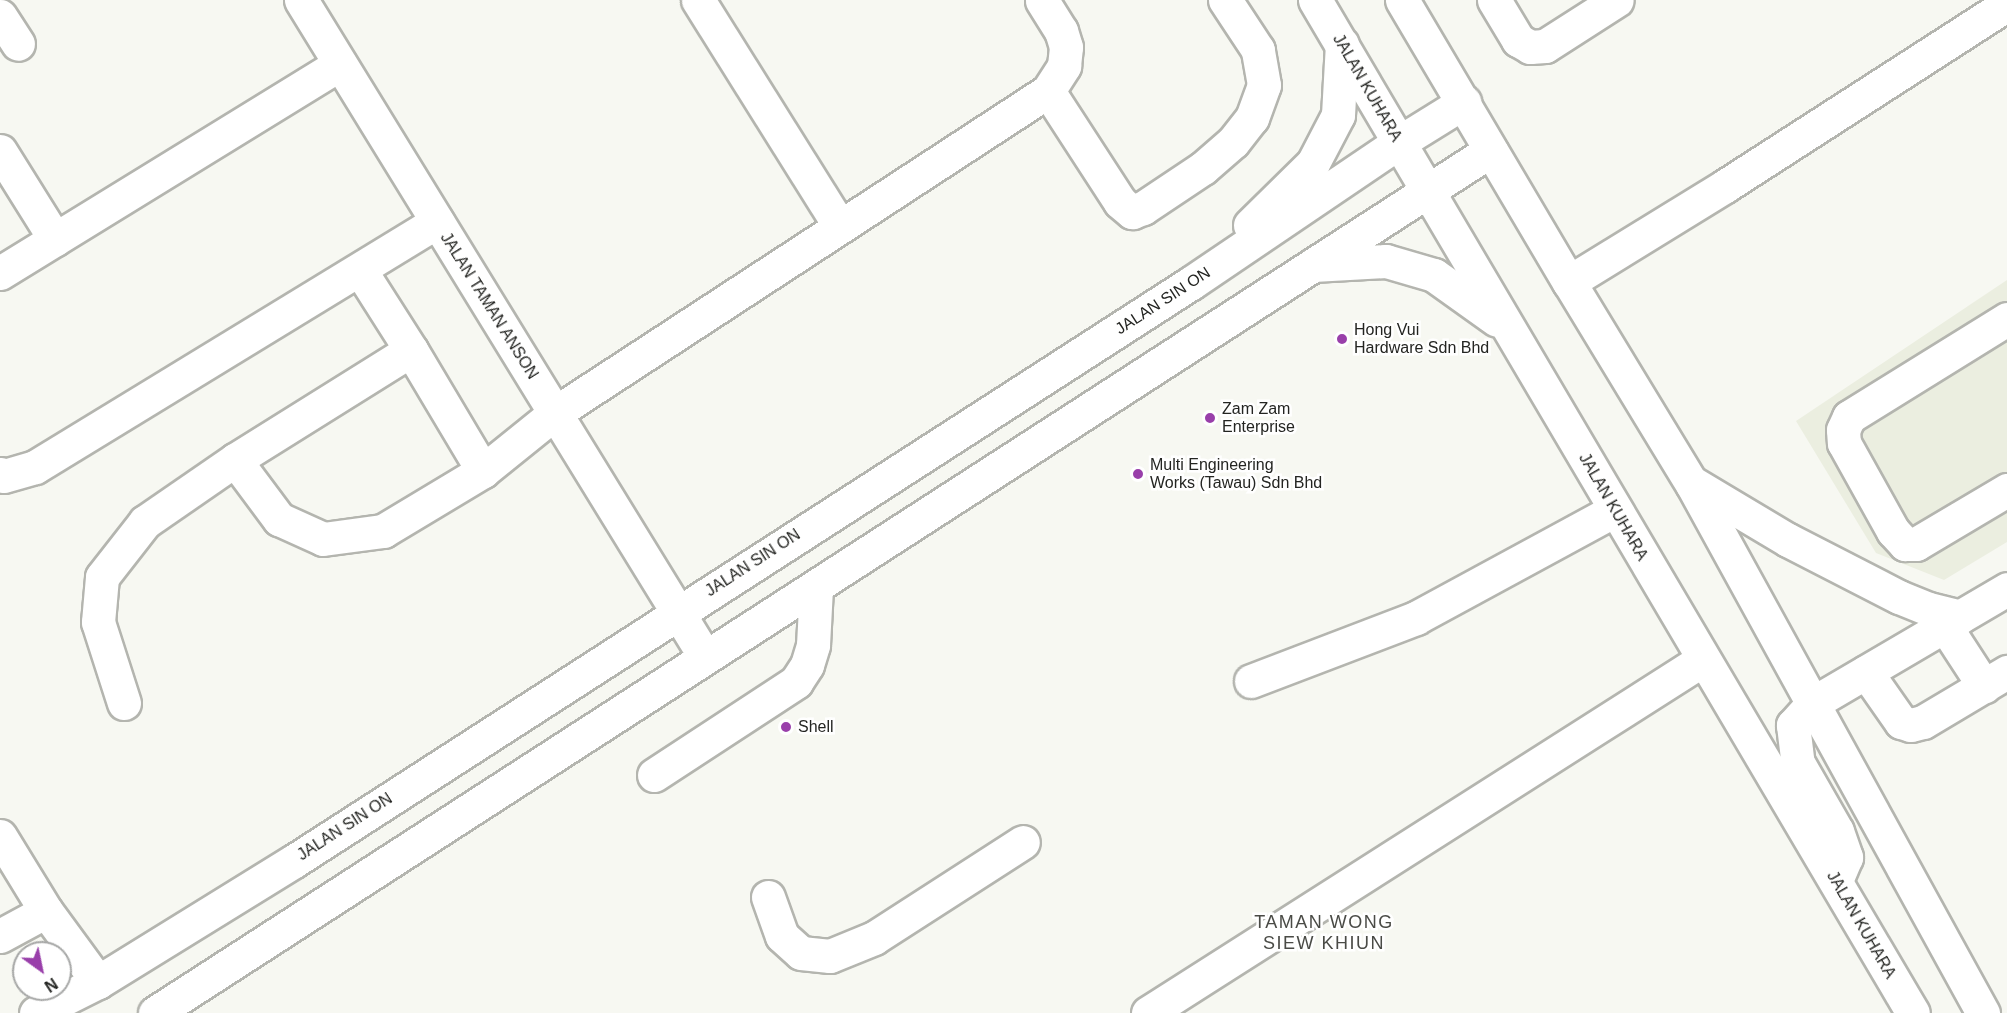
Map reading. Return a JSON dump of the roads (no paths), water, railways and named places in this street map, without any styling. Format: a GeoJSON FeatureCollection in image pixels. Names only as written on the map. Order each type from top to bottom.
{"type":"FeatureCollection","features":[{"type":"Feature","properties":{"kind":"main road","name":"JALAN TAMAN ANSON"},"geometry":{"type":"LineString","coordinates":[[301,0],[705,656]]}},
{"type":"Feature","properties":{"kind":"main road"},"geometry":{"type":"LineString","coordinates":[[698,0],[840,226]]}},
{"type":"Feature","properties":{"kind":"main road"},"geometry":{"type":"LineString","coordinates":[[235,460],[279,519],[323,539],[383,531],[483,471],[555,413],[1048,92],[1064,66],[1066,47],[1061,31],[1042,0]]}},
{"type":"Feature","properties":{"kind":"main road"},"geometry":{"type":"LineString","coordinates":[[1048,92],[1120,202],[1132,212],[1143,208],[1203,168],[1233,142],[1252,118],[1264,85],[1258,50],[1225,0]]}},
{"type":"Feature","properties":{"kind":"main road","name":"JALAN KUHARA"},"geometry":{"type":"LineString","coordinates":[[1316,0],[1702,660],[1913,1013]]}},
{"type":"Feature","properties":{"kind":"main road"},"geometry":{"type":"LineString","coordinates":[[1402,0],[1692,484],[1983,1013]]}},
{"type":"Feature","properties":{"kind":"main road"},"geometry":{"type":"LineString","coordinates":[[1494,0],[1518,40],[1530,46],[1545,46],[1617,0]]}},
{"type":"Feature","properties":{"kind":"main road"},"geometry":{"type":"LineString","coordinates":[[1569,282],[1725,186],[2007,4]]}},
{"type":"Feature","properties":{"kind":"main road"},"geometry":{"type":"LineString","coordinates":[[0,16],[18,44]]}},
{"type":"Feature","properties":{"kind":"main road"},"geometry":{"type":"LineString","coordinates":[[1191,283],[1313,163],[1338,116],[1342,44]]}},
{"type":"Feature","properties":{"kind":"main road"},"geometry":{"type":"LineString","coordinates":[[0,273],[340,64]]}},
{"type":"Feature","properties":{"kind":"main road","name":"JALAN SIN ON"},"geometry":{"type":"LineString","coordinates":[[36,1013],[98,982],[303,854],[1191,283],[1398,142],[1464,102]]}},
{"type":"Feature","properties":{"kind":"main road"},"geometry":{"type":"LineString","coordinates":[[154,1013],[705,656],[816,588],[1491,150]]}},
{"type":"Feature","properties":{"kind":"main road"},"geometry":{"type":"LineString","coordinates":[[0,151],[55,239]]}},
{"type":"Feature","properties":{"kind":"main road"},"geometry":{"type":"LineString","coordinates":[[0,474],[4,476],[35,467],[437,222]]}},
{"type":"Feature","properties":{"kind":"main road"},"geometry":{"type":"LineString","coordinates":[[1311,265],[1386,261],[1434,275],[1508,328]]}},
{"type":"Feature","properties":{"kind":"main road"},"geometry":{"type":"LineString","coordinates":[[360,270],[483,471]]}},
{"type":"Feature","properties":{"kind":"main road"},"geometry":{"type":"LineString","coordinates":[[2007,319],[1849,417],[1843,430],[1844,443],[1893,531],[1905,544],[1916,544],[2007,490]]}},
{"type":"Feature","properties":{"kind":"main road"},"geometry":{"type":"LineString","coordinates":[[124,703],[98,622],[102,578],[145,522],[235,460],[411,350]]}},
{"type":"Feature","properties":{"kind":"main road"},"geometry":{"type":"LineString","coordinates":[[1692,484],[1788,540],[1899,597],[1953,621],[1995,679],[1923,722],[1911,725],[1901,722],[1866,672]]}},
{"type":"Feature","properties":{"kind":"main road"},"geometry":{"type":"LineString","coordinates":[[1251,681],[1416,618],[1615,510]]}},
{"type":"Feature","properties":{"kind":"main road"},"geometry":{"type":"LineString","coordinates":[[654,775],[796,682],[807,665],[813,645],[816,588]]}},
{"type":"Feature","properties":{"kind":"main road"},"geometry":{"type":"LineString","coordinates":[[1836,882],[1846,857],[1837,831],[1798,763],[1793,725],[1813,703],[2007,589]]}},
{"type":"Feature","properties":{"kind":"main road"},"geometry":{"type":"LineString","coordinates":[[1148,1013],[1702,660]]}},
{"type":"Feature","properties":{"kind":"main road"},"geometry":{"type":"LineString","coordinates":[[0,836],[46,911],[98,982]]}},
{"type":"Feature","properties":{"kind":"main road"},"geometry":{"type":"LineString","coordinates":[[768,897],[782,936],[801,953],[830,956],[874,938],[1023,842]]}},
{"type":"Feature","properties":{"kind":"main road"},"geometry":{"type":"LineString","coordinates":[[0,936],[46,911]]}},
{"type":"Feature","properties":{"kind":"place","name":"Hong Vui Hardware Sdn Bhd"},"geometry":{"type":"Point","coordinates":[1342,339]}},
{"type":"Feature","properties":{"kind":"place","name":"Zam Zam Enterprise"},"geometry":{"type":"Point","coordinates":[1210,418]}},
{"type":"Feature","properties":{"kind":"place","name":"Multi Engineering Works (Tawau) Sdn Bhd"},"geometry":{"type":"Point","coordinates":[1138,474]}},
{"type":"Feature","properties":{"kind":"place","name":"Shell"},"geometry":{"type":"Point","coordinates":[786,727]}},
{"type":"Feature","properties":{"kind":"district","name":"TAMAN WONG SIEW KHIUN"},"geometry":{"type":"Point","coordinates":[1324,933]}}]}
